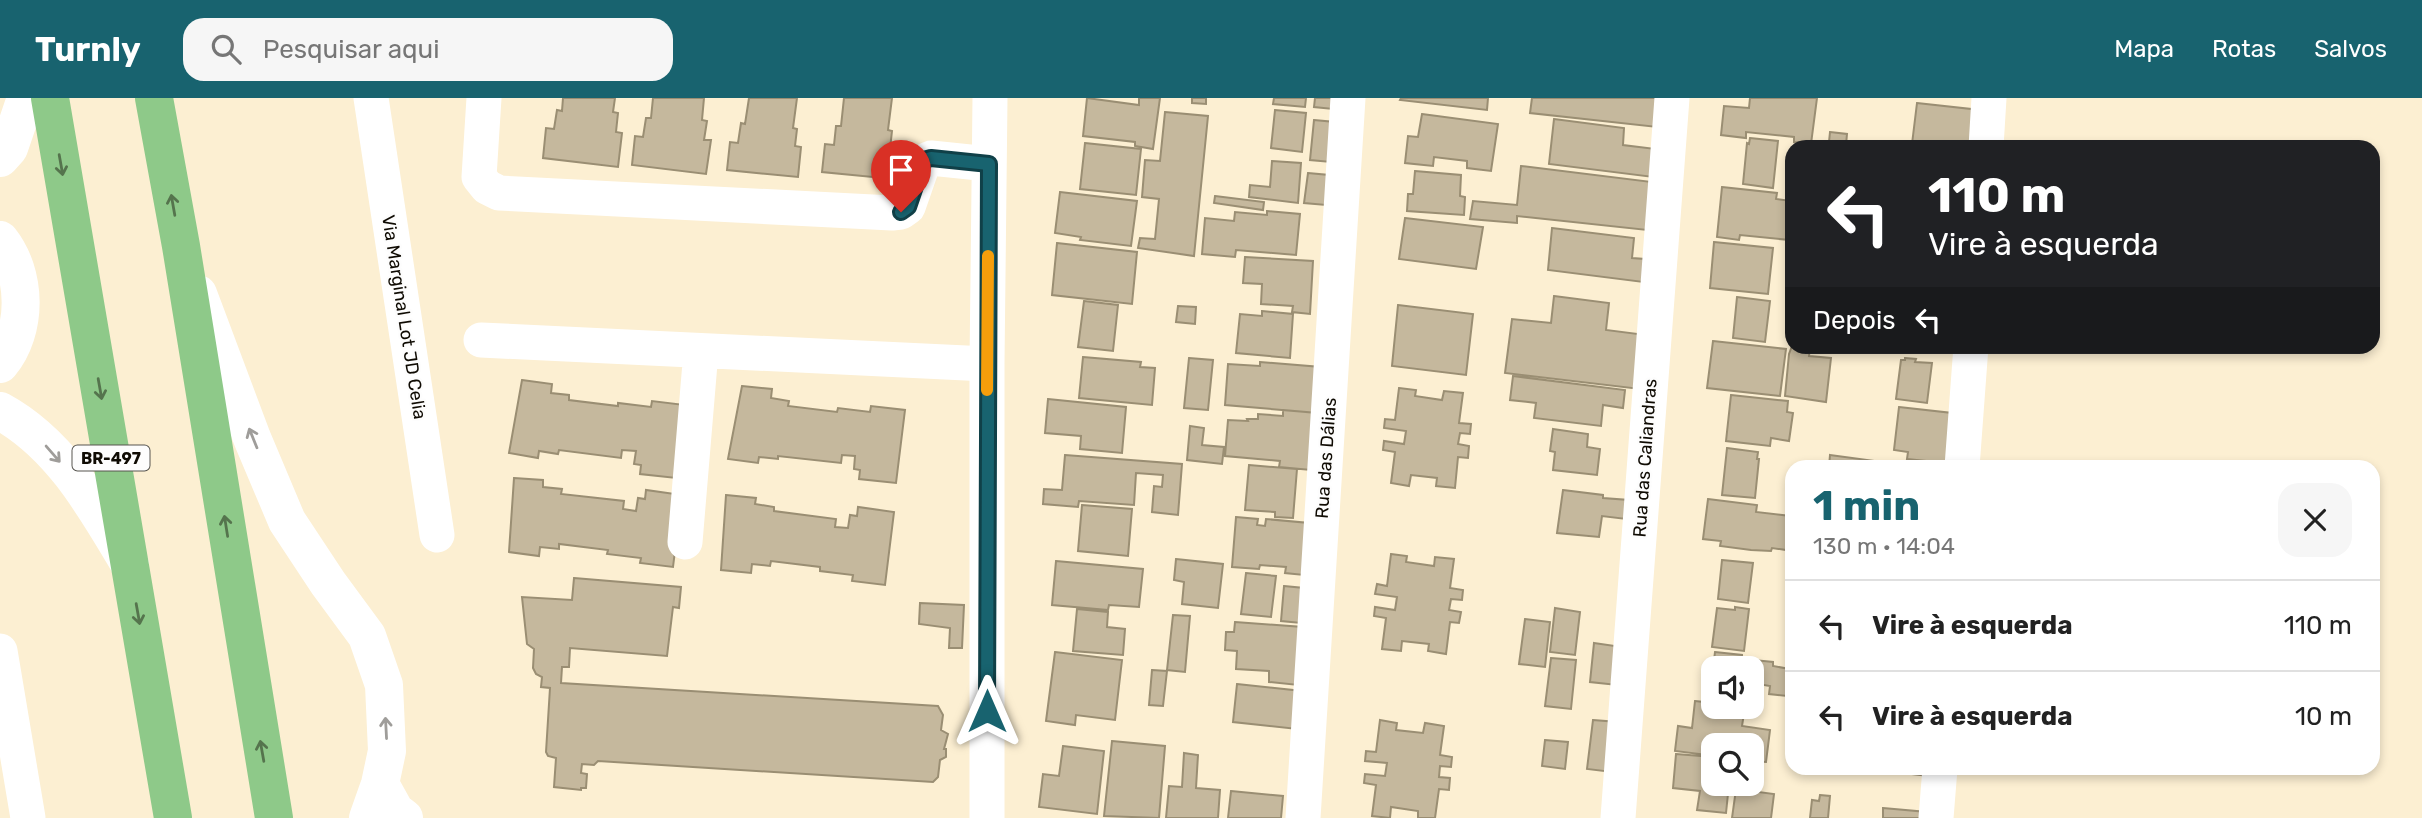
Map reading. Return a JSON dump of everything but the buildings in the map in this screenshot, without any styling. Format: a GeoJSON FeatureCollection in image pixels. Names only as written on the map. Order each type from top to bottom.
{"type":"FeatureCollection","features":[{"type":"Feature","properties":{"kind":"main road","name":"BR-497"},"geometry":{"type":"LineString","coordinates":[[50,98],[173,818]]}},
{"type":"Feature","properties":{"kind":"main road"},"geometry":{"type":"LineString","coordinates":[[154,98],[181,246],[274,818]]}},
{"type":"Feature","properties":{"kind":"street"},"geometry":{"type":"LineString","coordinates":[[0,159],[9,148],[26,98]]}},
{"type":"Feature","properties":{"kind":"street","name":"Via Marginal Lot JD Celia"},"geometry":{"type":"LineString","coordinates":[[371,98],[437,535]]}},
{"type":"Feature","properties":{"kind":"street"},"geometry":{"type":"LineString","coordinates":[[484,98],[480,177],[488,187],[499,192],[892,213],[901,212],[908,207],[924,160],[931,158],[989,164]]}},
{"type":"Feature","properties":{"kind":"street"},"geometry":{"type":"LineString","coordinates":[[987,818],[990,98]]}},
{"type":"Feature","properties":{"kind":"street","name":"Rua das Dálias"},"geometry":{"type":"LineString","coordinates":[[1303,818],[1348,98]]}},
{"type":"Feature","properties":{"kind":"street","name":"Rua das Caliandras"},"geometry":{"type":"LineString","coordinates":[[1618,818],[1672,98]]}},
{"type":"Feature","properties":{"kind":"street"},"geometry":{"type":"LineString","coordinates":[[1986,140],[1989,98]]}},
{"type":"Feature","properties":{"kind":"street"},"geometry":{"type":"LineString","coordinates":[[0,240],[14,264],[20,289],[20,314],[15,338],[0,364]]}},
{"type":"Feature","properties":{"kind":"street"},"geometry":{"type":"LineString","coordinates":[[181,246],[287,521],[367,636],[384,685],[387,751],[374,801],[404,818]]}},
{"type":"Feature","properties":{"kind":"street"},"geometry":{"type":"LineString","coordinates":[[481,340],[987,364]]}},
{"type":"Feature","properties":{"kind":"street"},"geometry":{"type":"LineString","coordinates":[[685,542],[701,351]]}},
{"type":"Feature","properties":{"kind":"street"},"geometry":{"type":"LineString","coordinates":[[1963,460],[1970,354]]}},
{"type":"Feature","properties":{"kind":"street"},"geometry":{"type":"LineString","coordinates":[[0,411],[42,441],[85,491],[130,565]]}},
{"type":"Feature","properties":{"kind":"street"},"geometry":{"type":"LineString","coordinates":[[0,651],[27,818]]}},
{"type":"Feature","properties":{"kind":"street"},"geometry":{"type":"LineString","coordinates":[[1936,818],[1939,775]]}},
{"type":"Feature","properties":{"kind":"slow traffic"},"geometry":{"type":"LineString","coordinates":[[987,390],[988,256]]}},
{"type":"Feature","properties":{"kind":"route"},"geometry":{"type":"LineString","coordinates":[[901,212],[908,207],[924,160],[950,159],[989,164],[987,711]]}}]}
